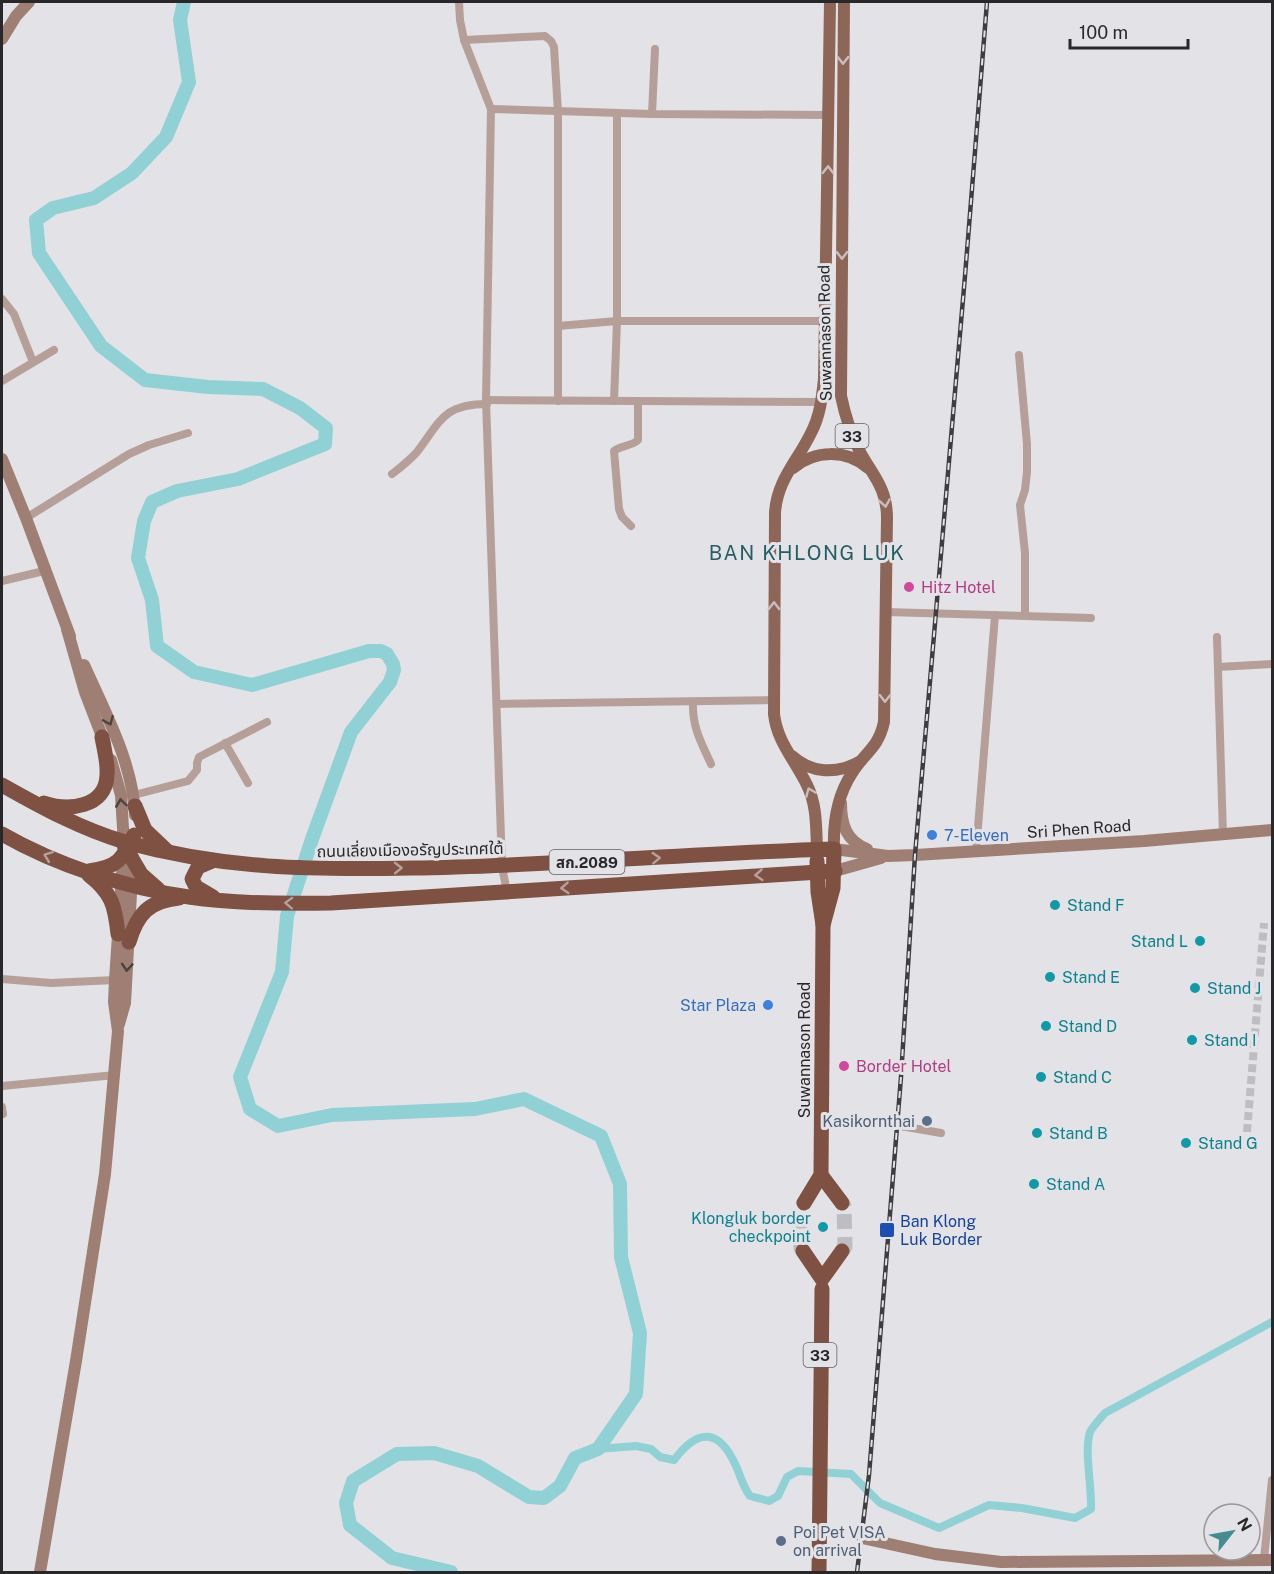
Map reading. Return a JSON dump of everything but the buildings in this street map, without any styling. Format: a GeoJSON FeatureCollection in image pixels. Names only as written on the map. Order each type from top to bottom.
{"type":"FeatureCollection","features":[{"type":"Feature","properties":{"kind":"highway"},"geometry":{"type":"LineString","coordinates":[[24,797],[52,806],[77,807],[96,797],[104,788],[107,776],[102,737]]}},
{"type":"Feature","properties":{"kind":"highway","name":"ถนนเลี่ยงเมืองอรัญประเทศใต้"},"geometry":{"type":"LineString","coordinates":[[2,784],[59,816],[98,832],[128,858],[160,891],[188,897],[248,902],[331,903],[835,871]]}},
{"type":"Feature","properties":{"kind":"highway"},"geometry":{"type":"LineString","coordinates":[[134,800],[145,830],[163,851]]}},
{"type":"Feature","properties":{"kind":"highway","name":"ถนนเลี่ยงเมืองอรัญประเทศใต้"},"geometry":{"type":"LineString","coordinates":[[2,834],[24,847],[85,870],[163,851],[212,861],[258,866],[340,869],[502,867],[834,849]]}},
{"type":"Feature","properties":{"kind":"highway","name":"Suwannason Road"},"geometry":{"type":"LineString","coordinates":[[817,849],[823,925],[821,1174]]}},
{"type":"Feature","properties":{"kind":"highway","name":"Suwannason Road"},"geometry":{"type":"LineString","coordinates":[[823,925],[833,888],[834,849]]}},
{"type":"Feature","properties":{"kind":"highway"},"geometry":{"type":"LineString","coordinates":[[85,870],[105,869],[128,858],[141,874],[160,891]]}},
{"type":"Feature","properties":{"kind":"highway"},"geometry":{"type":"LineString","coordinates":[[212,861],[198,867],[192,879],[202,892],[219,899]]}},
{"type":"Feature","properties":{"kind":"highway"},"geometry":{"type":"LineString","coordinates":[[85,870],[108,893],[123,938]]}},
{"type":"Feature","properties":{"kind":"highway"},"geometry":{"type":"LineString","coordinates":[[123,938],[145,910],[154,904],[168,899],[188,897]]}},
{"type":"Feature","properties":{"kind":"highway"},"geometry":{"type":"LineString","coordinates":[[804,1203],[821,1174],[842,1203]]}},
{"type":"Feature","properties":{"kind":"highway"},"geometry":{"type":"LineString","coordinates":[[803,1251],[822,1279],[842,1251]]}},
{"type":"Feature","properties":{"kind":"highway","name":"33"},"geometry":{"type":"LineString","coordinates":[[819,1572],[822,1288]]}},
{"type":"Feature","properties":{"kind":"main road"},"geometry":{"type":"LineString","coordinates":[[2,39],[16,16],[29,2]]}},
{"type":"Feature","properties":{"kind":"main road","name":"Suwannason Road"},"geometry":{"type":"LineString","coordinates":[[817,849],[814,802],[807,785],[775,729],[775,513],[776,498],[784,478],[811,435],[822,402],[830,2]]}},
{"type":"Feature","properties":{"kind":"main road","name":"Suwannason Road"},"geometry":{"type":"LineString","coordinates":[[834,849],[835,816],[841,796],[853,772],[877,744],[884,722],[886,612],[887,511],[882,486],[850,431],[841,396],[844,2]]}},
{"type":"Feature","properties":{"kind":"main road"},"geometry":{"type":"LineString","coordinates":[[784,478],[803,460],[830,454],[848,456],[872,472]]}},
{"type":"Feature","properties":{"kind":"main road"},"geometry":{"type":"LineString","coordinates":[[2,459],[67,629],[122,755],[134,800],[123,938],[125,1003],[118,1031],[105,1174],[40,1572]]}},
{"type":"Feature","properties":{"kind":"main road"},"geometry":{"type":"LineString","coordinates":[[67,629],[85,692],[121,795],[128,858]]}},
{"type":"Feature","properties":{"kind":"main road"},"geometry":{"type":"LineString","coordinates":[[787,752],[811,768],[829,771],[849,767],[863,760]]}},
{"type":"Feature","properties":{"kind":"main road"},"geometry":{"type":"LineString","coordinates":[[841,796],[841,818],[846,832],[856,845],[888,856]]}},
{"type":"Feature","properties":{"kind":"main road","name":"Sri Phen Road"},"geometry":{"type":"LineString","coordinates":[[834,849],[888,856],[975,852],[1272,830]]}},
{"type":"Feature","properties":{"kind":"main road","name":"Sri Phen Road"},"geometry":{"type":"LineString","coordinates":[[835,871],[888,856]]}},
{"type":"Feature","properties":{"kind":"main road"},"geometry":{"type":"LineString","coordinates":[[118,1031],[114,980],[123,938]]}},
{"type":"Feature","properties":{"kind":"main road"},"geometry":{"type":"LineString","coordinates":[[862,1539],[934,1554],[1001,1562],[1268,1559]]}},
{"type":"Feature","properties":{"kind":"street"},"geometry":{"type":"LineString","coordinates":[[459,2],[464,40],[492,109],[486,402],[502,867],[507,892]]}},
{"type":"Feature","properties":{"kind":"street"},"geometry":{"type":"LineString","coordinates":[[464,40],[548,38],[554,47],[558,112],[558,401]]}},
{"type":"Feature","properties":{"kind":"street"},"geometry":{"type":"LineString","coordinates":[[652,114],[655,49]]}},
{"type":"Feature","properties":{"kind":"street"},"geometry":{"type":"LineString","coordinates":[[492,109],[652,114],[829,115]]}},
{"type":"Feature","properties":{"kind":"street"},"geometry":{"type":"LineString","coordinates":[[614,401],[617,321],[617,113]]}},
{"type":"Feature","properties":{"kind":"street"},"geometry":{"type":"LineString","coordinates":[[2,299],[14,314],[33,362]]}},
{"type":"Feature","properties":{"kind":"street"},"geometry":{"type":"LineString","coordinates":[[558,326],[617,321],[825,321]]}},
{"type":"Feature","properties":{"kind":"street"},"geometry":{"type":"LineString","coordinates":[[2,381],[54,350]]}},
{"type":"Feature","properties":{"kind":"street"},"geometry":{"type":"LineString","coordinates":[[1019,355],[1027,444],[1025,490],[1020,505],[1025,553],[1025,616]]}},
{"type":"Feature","properties":{"kind":"street"},"geometry":{"type":"LineString","coordinates":[[631,526],[622,517],[619,509],[614,452],[638,440],[638,401]]}},
{"type":"Feature","properties":{"kind":"street"},"geometry":{"type":"LineString","coordinates":[[392,474],[408,462],[435,424],[445,414],[486,402],[822,402]]}},
{"type":"Feature","properties":{"kind":"street"},"geometry":{"type":"LineString","coordinates":[[26,518],[129,454],[148,445],[188,433]]}},
{"type":"Feature","properties":{"kind":"street"},"geometry":{"type":"LineString","coordinates":[[2,582],[44,571]]}},
{"type":"Feature","properties":{"kind":"street"},"geometry":{"type":"LineString","coordinates":[[886,612],[1091,618]]}},
{"type":"Feature","properties":{"kind":"street"},"geometry":{"type":"LineString","coordinates":[[975,852],[995,615]]}},
{"type":"Feature","properties":{"kind":"street"},"geometry":{"type":"LineString","coordinates":[[1217,636],[1223,835]]}},
{"type":"Feature","properties":{"kind":"street"},"geometry":{"type":"LineString","coordinates":[[1218,667],[1272,664]]}},
{"type":"Feature","properties":{"kind":"street"},"geometry":{"type":"LineString","coordinates":[[496,704],[774,700]]}},
{"type":"Feature","properties":{"kind":"street"},"geometry":{"type":"LineString","coordinates":[[693,702],[692,717],[695,728],[711,764]]}},
{"type":"Feature","properties":{"kind":"street"},"geometry":{"type":"LineString","coordinates":[[134,800],[188,781],[197,770],[196,763],[199,756],[267,722]]}},
{"type":"Feature","properties":{"kind":"street"},"geometry":{"type":"LineString","coordinates":[[225,743],[248,783]]}},
{"type":"Feature","properties":{"kind":"street"},"geometry":{"type":"LineString","coordinates":[[2,979],[51,983],[114,980]]}},
{"type":"Feature","properties":{"kind":"street"},"geometry":{"type":"LineString","coordinates":[[2,1086],[115,1075]]}},
{"type":"Feature","properties":{"kind":"street"},"geometry":{"type":"LineString","coordinates":[[821,1120],[896,1125],[941,1133]]}},
{"type":"Feature","properties":{"kind":"street"},"geometry":{"type":"LineString","coordinates":[[1268,1559],[1272,1480]]}},
{"type":"Feature","properties":{"kind":"waterway"},"geometry":{"type":"LineString","coordinates":[[184,2],[180,20],[189,82],[166,137],[132,173],[94,198],[53,208],[36,220],[39,253],[101,346],[145,380],[208,387],[263,389],[300,408],[326,428],[325,444],[238,479],[177,491],[152,502],[144,521],[138,558],[152,600],[157,646],[194,672],[252,685],[369,651],[381,651],[387,654],[394,670],[390,682],[351,732],[312,839],[287,916],[282,972],[240,1077],[250,1109],[278,1126],[332,1115],[475,1109],[524,1099],[601,1136],[620,1184],[621,1257],[640,1333],[636,1394],[598,1449],[575,1458],[560,1486],[544,1498],[529,1497],[478,1466],[434,1453],[397,1454],[353,1481],[346,1503],[350,1525],[392,1558],[451,1572]]}},
{"type":"Feature","properties":{"kind":"waterway"},"geometry":{"type":"LineString","coordinates":[[598,1449],[636,1446],[651,1449],[660,1457],[674,1460],[691,1442],[708,1437],[723,1445],[750,1496],[769,1501],[778,1496],[787,1477],[798,1471],[851,1474],[880,1503],[939,1528],[989,1505],[1022,1508],[1075,1518],[1091,1509],[1088,1440],[1091,1430],[1105,1413],[1272,1322]]}},
{"type":"Feature","properties":{"kind":"tunnel"},"geometry":{"type":"LineString","coordinates":[[1247,1132],[1264,923]]}},
{"type":"Feature","properties":{"kind":"tunnel"},"geometry":{"type":"LineString","coordinates":[[803,1251],[800,1219],[804,1203]]}},
{"type":"Feature","properties":{"kind":"tunnel"},"geometry":{"type":"LineString","coordinates":[[842,1203],[845,1247],[842,1251]]}},
{"type":"Feature","properties":{"kind":"railway"},"geometry":{"type":"LineString","coordinates":[[857,1572],[869,1475],[901,1077],[915,855],[987,2]]}},
{"type":"Feature","properties":{"kind":"place","name":"Hitz Hotel"},"geometry":{"type":"Point","coordinates":[909,587]}},
{"type":"Feature","properties":{"kind":"place","name":"7-Eleven"},"geometry":{"type":"Point","coordinates":[932,835]}},
{"type":"Feature","properties":{"kind":"place","name":"Stand F"},"geometry":{"type":"Point","coordinates":[1055,905]}},
{"type":"Feature","properties":{"kind":"place","name":"Stand L"},"geometry":{"type":"Point","coordinates":[1200,941]}},
{"type":"Feature","properties":{"kind":"place","name":"Stand E"},"geometry":{"type":"Point","coordinates":[1050,977]}},
{"type":"Feature","properties":{"kind":"place","name":"Stand J"},"geometry":{"type":"Point","coordinates":[1195,988]}},
{"type":"Feature","properties":{"kind":"place","name":"Star Plaza"},"geometry":{"type":"Point","coordinates":[768,1005]}},
{"type":"Feature","properties":{"kind":"place","name":"Stand D"},"geometry":{"type":"Point","coordinates":[1046,1026]}},
{"type":"Feature","properties":{"kind":"place","name":"Stand I"},"geometry":{"type":"Point","coordinates":[1192,1040]}},
{"type":"Feature","properties":{"kind":"place","name":"Border Hotel"},"geometry":{"type":"Point","coordinates":[844,1066]}},
{"type":"Feature","properties":{"kind":"place","name":"Stand C"},"geometry":{"type":"Point","coordinates":[1041,1077]}},
{"type":"Feature","properties":{"kind":"place","name":"Kasikornthai"},"geometry":{"type":"Point","coordinates":[927,1121]}},
{"type":"Feature","properties":{"kind":"place","name":"Stand B"},"geometry":{"type":"Point","coordinates":[1037,1133]}},
{"type":"Feature","properties":{"kind":"place","name":"Stand G"},"geometry":{"type":"Point","coordinates":[1186,1143]}},
{"type":"Feature","properties":{"kind":"place","name":"Stand A"},"geometry":{"type":"Point","coordinates":[1034,1184]}},
{"type":"Feature","properties":{"kind":"place","name":"Klongluk border checkpoint"},"geometry":{"type":"Point","coordinates":[823,1227]}},
{"type":"Feature","properties":{"kind":"place","name":"Ban Klong Luk Border"},"geometry":{"type":"Point","coordinates":[887,1230]}},
{"type":"Feature","properties":{"kind":"place","name":"Poi Pet VISA on arrival"},"geometry":{"type":"Point","coordinates":[781,1541]}},
{"type":"Feature","properties":{"kind":"district","name":"BAN KHLONG LUK"},"geometry":{"type":"Point","coordinates":[807,553]}}]}
